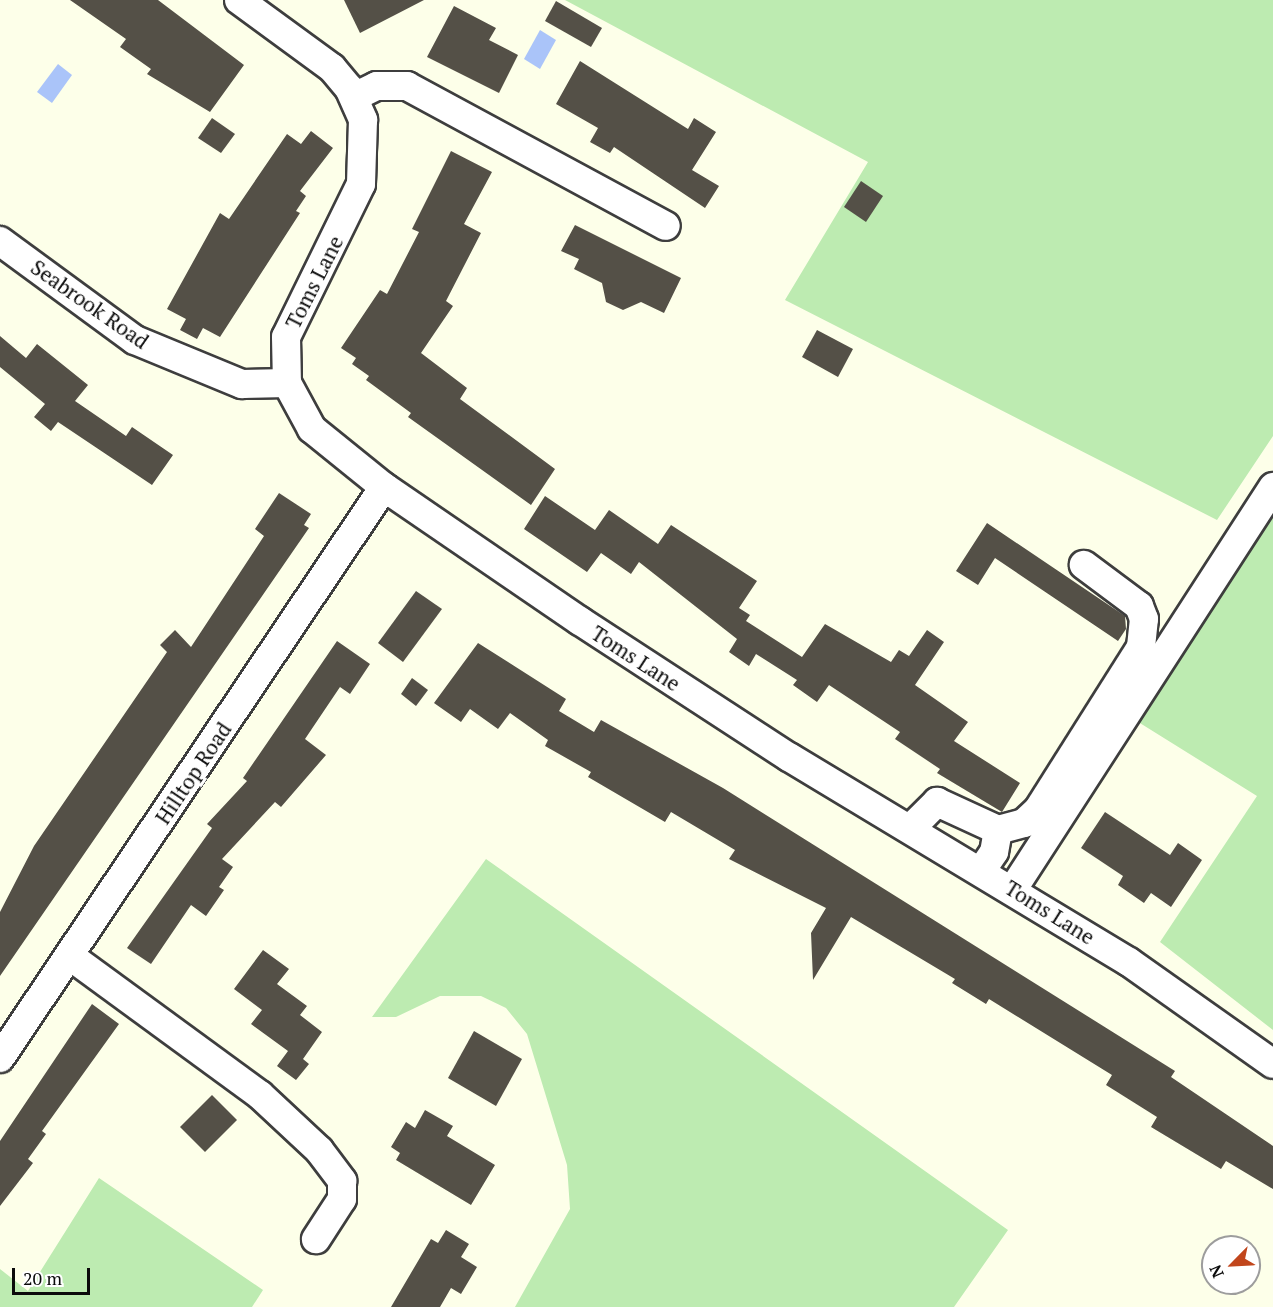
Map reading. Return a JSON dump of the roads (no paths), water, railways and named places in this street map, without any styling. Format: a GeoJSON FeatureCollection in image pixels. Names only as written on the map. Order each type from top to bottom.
{"type":"FeatureCollection","features":[{"type":"Feature","properties":{"kind":"street","name":"Toms Lane"},"geometry":{"type":"LineString","coordinates":[[239,0],[332,68],[354,97],[365,136],[364,169],[343,226],[293,318],[284,354],[287,383],[312,429],[384,487],[769,744],[1013,889],[1273,1064]]}},
{"type":"Feature","properties":{"kind":"street"},"geometry":{"type":"LineString","coordinates":[[354,97],[377,86],[407,86],[666,226]]}},
{"type":"Feature","properties":{"kind":"street","name":"Seabrook Road"},"geometry":{"type":"LineString","coordinates":[[0,241],[135,340],[242,384],[287,383]]}},
{"type":"Feature","properties":{"kind":"street","name":"Hilltop Road"},"geometry":{"type":"LineString","coordinates":[[0,1058],[384,487]]}},
{"type":"Feature","properties":{"kind":"street"},"geometry":{"type":"LineString","coordinates":[[1013,889],[1273,487]]}},
{"type":"Feature","properties":{"kind":"street"},"geometry":{"type":"LineString","coordinates":[[911,828],[937,802],[998,830],[1024,823],[1038,810],[1141,647],[1144,619],[1139,606],[1084,565]]}},
{"type":"Feature","properties":{"kind":"street"},"geometry":{"type":"LineString","coordinates":[[982,870],[994,852],[998,830]]}},
{"type":"Feature","properties":{"kind":"street"},"geometry":{"type":"LineString","coordinates":[[70,956],[260,1095],[325,1157],[342,1181],[342,1199],[316,1239]]}},
{"type":"Feature","properties":{"kind":"water"},"geometry":{"type":"Polygon","coordinates":[[[540,30],[556,40],[540,69],[524,59],[540,30]]]}},
{"type":"Feature","properties":{"kind":"water"},"geometry":{"type":"Polygon","coordinates":[[[58,64],[72,75],[52,103],[37,92],[58,64]]]}}]}
